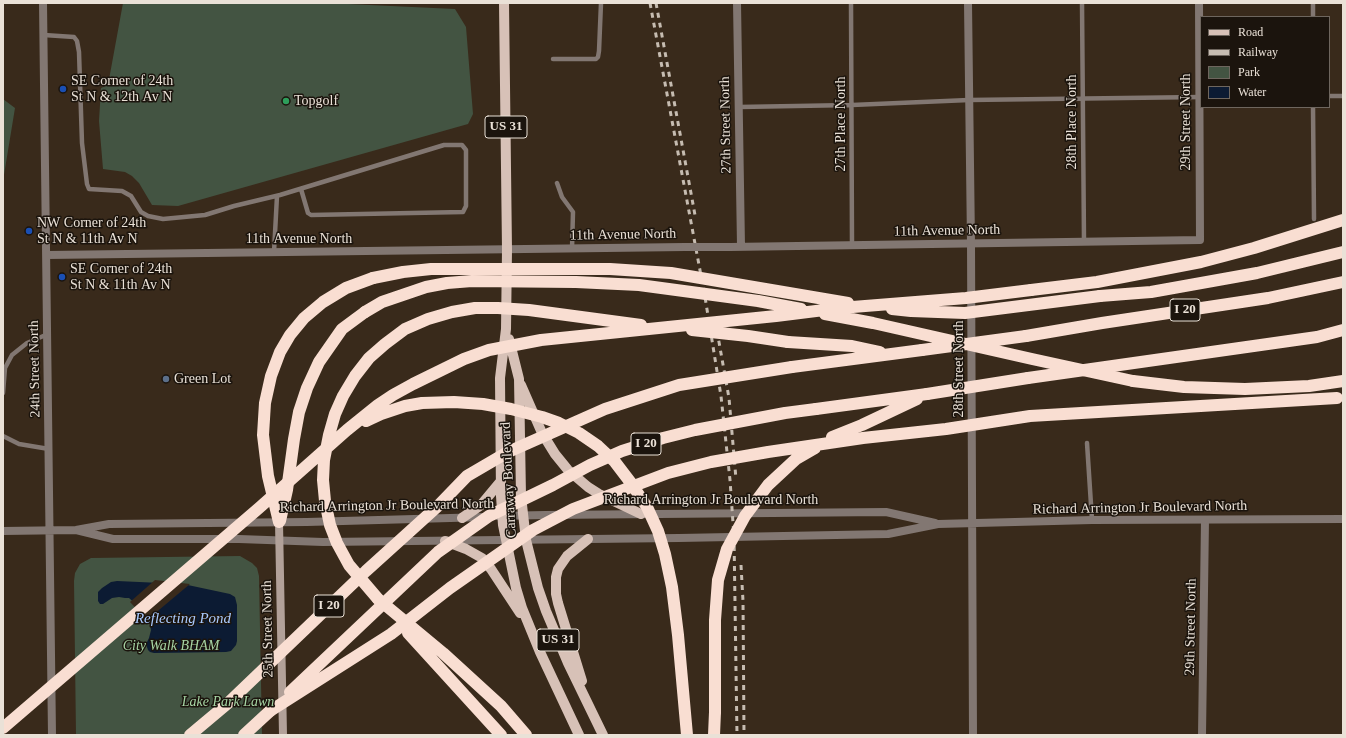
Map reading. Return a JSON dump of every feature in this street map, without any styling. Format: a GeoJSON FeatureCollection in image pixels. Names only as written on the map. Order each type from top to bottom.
{"type":"FeatureCollection","features":[{"type":"Feature","properties":{"kind":"highway"},"geometry":{"type":"LineString","coordinates":[[3,728],[259,508],[347,430],[383,401],[412,384],[464,359],[489,350],[541,340],[732,321],[840,308],[966,298],[1097,282],[1159,271],[1208,260],[1254,248],[1343,220]]}},
{"type":"Feature","properties":{"kind":"highway"},"geometry":{"type":"LineString","coordinates":[[280,522],[268,476],[263,435],[266,403],[271,376],[280,352],[290,335],[304,318],[323,302],[346,288],[373,278],[403,272],[431,269],[626,270],[671,273],[836,301],[911,311],[946,313],[1100,296],[1151,292],[1242,275],[1343,252]]}},
{"type":"Feature","properties":{"kind":"highway"},"geometry":{"type":"LineString","coordinates":[[280,522],[287,490],[297,425],[307,388],[319,362],[342,329],[382,302],[410,292],[447,283],[562,282],[639,285],[758,301],[873,323],[1133,381],[1184,387],[1245,389],[1309,386],[1343,381]]}},
{"type":"Feature","properties":{"kind":"highway","name":"I 20"},"geometry":{"type":"LineString","coordinates":[[190,735],[228,704],[360,576],[439,505],[467,476],[508,452],[605,409],[679,385],[792,367],[1026,336],[1102,322],[1268,298],[1343,282]]}},
{"type":"Feature","properties":{"kind":"highway"},"geometry":{"type":"LineString","coordinates":[[501,735],[349,565],[337,543],[330,524],[325,501],[323,480],[324,460],[329,435],[335,414],[343,396],[369,358],[405,329],[428,319],[452,312],[475,308],[529,310],[624,324],[748,336],[788,342],[852,346],[889,354]]}},
{"type":"Feature","properties":{"kind":"highway","name":"I 20"},"geometry":{"type":"LineString","coordinates":[[244,735],[438,552],[489,516],[590,465],[622,451],[695,430],[785,413],[927,394],[1028,378],[1317,337],[1343,330]]}},
{"type":"Feature","properties":{"kind":"highway"},"geometry":{"type":"LineString","coordinates":[[714,735],[715,620],[718,580],[727,549],[745,516],[768,485],[796,459],[832,437],[862,425],[927,394]]}},
{"type":"Feature","properties":{"kind":"highway"},"geometry":{"type":"LineString","coordinates":[[270,711],[391,634],[450,588],[533,530],[573,509],[668,473],[711,462],[774,451],[863,438],[946,429],[1030,416],[1340,398]]}},
{"type":"Feature","properties":{"kind":"highway"},"geometry":{"type":"LineString","coordinates":[[347,430],[380,414],[405,406],[422,403],[454,402],[483,404],[542,417],[559,423],[579,433],[598,446],[615,462],[647,507],[658,531],[666,554],[678,628],[687,735]]}},
{"type":"Feature","properties":{"kind":"highway"},"geometry":{"type":"LineString","coordinates":[[378,599],[443,653],[501,706],[526,735]]}},
{"type":"Feature","properties":{"kind":"main road","name":"Carraway Boulevard"},"geometry":{"type":"LineString","coordinates":[[504,3],[507,250],[506,329],[500,378],[501,480],[503,516],[506,540],[516,588],[540,652],[579,735]]}},
{"type":"Feature","properties":{"kind":"main road","name":"Carraway Boulevard"},"geometry":{"type":"LineString","coordinates":[[506,329],[519,379],[522,516],[526,540],[538,588],[546,612],[568,663],[603,735]]}},
{"type":"Feature","properties":{"kind":"main road"},"geometry":{"type":"LineString","coordinates":[[519,379],[542,433],[555,454],[568,470],[599,494],[641,514]]}},
{"type":"Feature","properties":{"kind":"main road"},"geometry":{"type":"LineString","coordinates":[[462,518],[481,505],[501,480]]}},
{"type":"Feature","properties":{"kind":"main road","name":"25th Street North"},"geometry":{"type":"LineString","coordinates":[[280,522],[283,735]]}},
{"type":"Feature","properties":{"kind":"main road"},"geometry":{"type":"LineString","coordinates":[[588,539],[572,551],[561,563],[556,577],[555,586],[558,603],[592,713]]}},
{"type":"Feature","properties":{"kind":"main road"},"geometry":{"type":"LineString","coordinates":[[445,541],[466,549],[482,558],[491,568],[529,625]]}},
{"type":"Feature","properties":{"kind":"street","name":"24th Street North"},"geometry":{"type":"LineString","coordinates":[[43,3],[52,735]]}},
{"type":"Feature","properties":{"kind":"street","name":"27th Street North"},"geometry":{"type":"LineString","coordinates":[[737,3],[741,246]]}},
{"type":"Feature","properties":{"kind":"street","name":"28th Street North"},"geometry":{"type":"LineString","coordinates":[[968,3],[973,523],[973,735]]}},
{"type":"Feature","properties":{"kind":"street","name":"29th Street North"},"geometry":{"type":"LineString","coordinates":[[1199,3],[1200,240]]}},
{"type":"Feature","properties":{"kind":"street","name":"11th Avenue North"},"geometry":{"type":"LineString","coordinates":[[47,255],[685,248],[1200,240]]}},
{"type":"Feature","properties":{"kind":"street","name":"Richard Arrington Jr Boulevard North"},"geometry":{"type":"LineString","coordinates":[[3,531],[76,530],[109,524],[280,522],[503,516],[886,512],[938,524]]}},
{"type":"Feature","properties":{"kind":"street","name":"Richard Arrington Jr Boulevard North"},"geometry":{"type":"LineString","coordinates":[[76,530],[113,539],[239,539],[323,542],[445,541],[888,534],[938,524],[1092,520],[1343,519]]}},
{"type":"Feature","properties":{"kind":"street","name":"29th Street North"},"geometry":{"type":"LineString","coordinates":[[1202,735],[1205,520]]}},
{"type":"Feature","properties":{"kind":"lane"},"geometry":{"type":"LineString","coordinates":[[552,59],[596,59],[598,57],[601,3]]}},
{"type":"Feature","properties":{"kind":"lane","name":"27th Place North"},"geometry":{"type":"LineString","coordinates":[[851,3],[852,245]]}},
{"type":"Feature","properties":{"kind":"lane","name":"28th Place North"},"geometry":{"type":"LineString","coordinates":[[1082,3],[1084,242]]}},
{"type":"Feature","properties":{"kind":"lane"},"geometry":{"type":"LineString","coordinates":[[1313,3],[1313,16]]}},
{"type":"Feature","properties":{"kind":"lane"},"geometry":{"type":"LineString","coordinates":[[44,35],[74,37],[77,41],[79,52],[82,143],[86,184],[89,189],[122,191],[131,196],[141,212],[148,216],[163,219],[205,215],[234,206],[277,196],[301,188],[444,145],[462,145],[466,150],[466,206],[463,212],[311,215],[308,213],[301,188]]}},
{"type":"Feature","properties":{"kind":"lane"},"geometry":{"type":"LineString","coordinates":[[1330,96],[1343,96]]}},
{"type":"Feature","properties":{"kind":"lane"},"geometry":{"type":"LineString","coordinates":[[739,107],[852,105],[969,100],[1200,97]]}},
{"type":"Feature","properties":{"kind":"lane"},"geometry":{"type":"LineString","coordinates":[[1313,108],[1314,219]]}},
{"type":"Feature","properties":{"kind":"lane"},"geometry":{"type":"LineString","coordinates":[[557,183],[562,197],[573,212],[572,249]]}},
{"type":"Feature","properties":{"kind":"lane"},"geometry":{"type":"LineString","coordinates":[[274,252],[277,196]]}},
{"type":"Feature","properties":{"kind":"lane"},"geometry":{"type":"LineString","coordinates":[[3,392],[5,368],[12,355],[27,343],[48,334]]}},
{"type":"Feature","properties":{"kind":"lane"},"geometry":{"type":"LineString","coordinates":[[3,436],[19,444],[49,449]]}},
{"type":"Feature","properties":{"kind":"lane"},"geometry":{"type":"LineString","coordinates":[[1087,443],[1092,520]]}},
{"type":"Feature","properties":{"kind":"green space","name":"Topgolf"},"geometry":{"type":"Polygon","coordinates":[[[123,3],[327,3],[455,9],[466,27],[473,114],[468,124],[178,206],[152,205],[139,183],[132,176],[125,172],[103,169],[99,121],[101,88],[108,85],[123,3]]]}},
{"type":"Feature","properties":{"kind":"green space"},"geometry":{"type":"Polygon","coordinates":[[[3,99],[15,108],[3,181],[3,99]]]}},
{"type":"Feature","properties":{"kind":"green space","name":"City Walk BHAM"},"geometry":{"type":"Polygon","coordinates":[[[240,556],[252,563],[257,568],[259,576],[262,735],[76,735],[74,581],[75,573],[80,564],[91,558],[240,556]]]}},
{"type":"Feature","properties":{"kind":"water","name":"Reflecting Pond"},"geometry":{"type":"Polygon","coordinates":[[[111,582],[183,584],[230,594],[235,597],[237,605],[236,645],[231,651],[226,652],[150,652],[146,644],[151,630],[149,620],[139,607],[129,598],[112,598],[103,604],[100,604],[98,601],[98,592],[111,582]]]}},
{"type":"Feature","properties":{"kind":"pier"},"geometry":{"type":"Polygon","coordinates":[[[155,580],[190,584],[147,620],[130,602],[155,580]]]}},
{"type":"Feature","properties":{"kind":"railway"},"geometry":{"type":"LineString","coordinates":[[650,3],[705,297],[721,396],[730,480],[734,537],[737,735]]}},
{"type":"Feature","properties":{"kind":"railway"},"geometry":{"type":"LineString","coordinates":[[656,3],[695,215]]}},
{"type":"Feature","properties":{"kind":"railway"},"geometry":{"type":"LineString","coordinates":[[717,331],[729,398],[736,479]]}},
{"type":"Feature","properties":{"kind":"railway"},"geometry":{"type":"LineString","coordinates":[[741,565],[743,601],[744,735]]}},
{"type":"Feature","properties":{"kind":"place","name":"SE Corner of 24th St N & 12th Av N"},"geometry":{"type":"Point","coordinates":[63,89]}},
{"type":"Feature","properties":{"kind":"place","name":"Topgolf"},"geometry":{"type":"Point","coordinates":[286,101]}},
{"type":"Feature","properties":{"kind":"place","name":"NW Corner of 24th St N & 11th Av N"},"geometry":{"type":"Point","coordinates":[29,231]}},
{"type":"Feature","properties":{"kind":"place","name":"SE Corner of 24th St N & 11th Av N"},"geometry":{"type":"Point","coordinates":[62,277]}},
{"type":"Feature","properties":{"kind":"place","name":"Green Lot"},"geometry":{"type":"Point","coordinates":[166,379]}},
{"type":"Feature","properties":{"kind":"park label","name":"Lake Park Lawn"},"geometry":{"type":"Point","coordinates":[228,702]}}]}
